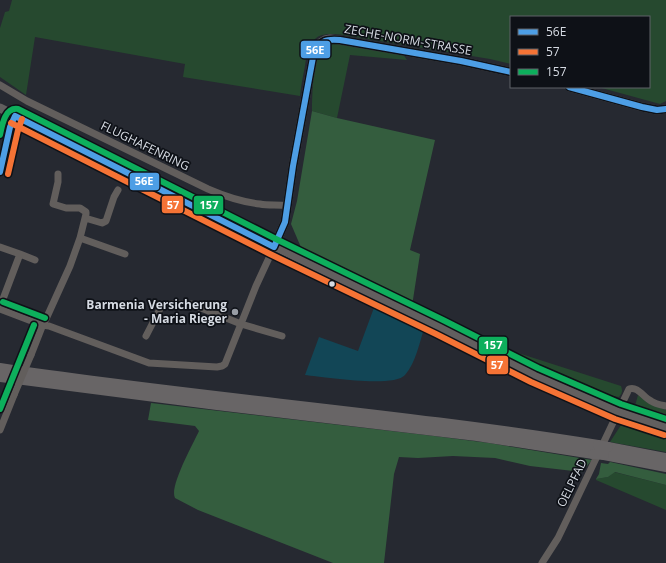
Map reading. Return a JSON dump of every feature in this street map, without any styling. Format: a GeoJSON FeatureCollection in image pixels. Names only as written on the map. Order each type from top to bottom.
{"type":"FeatureCollection","features":[{"type":"Feature","properties":{"kind":"highway"},"geometry":{"type":"LineString","coordinates":[[0,368],[121,385],[474,426],[601,450],[666,467]]}},
{"type":"Feature","properties":{"kind":"highway"},"geometry":{"type":"LineString","coordinates":[[0,377],[216,405],[666,458]]}},
{"type":"Feature","properties":{"kind":"main road","name":"ZECHE-NORM-STRASSE"},"geometry":{"type":"LineString","coordinates":[[274,247],[285,222],[293,166],[314,52],[320,43],[330,39],[340,40],[461,61],[510,72]]}},
{"type":"Feature","properties":{"kind":"main road"},"geometry":{"type":"LineString","coordinates":[[573,88],[642,107],[658,110],[666,109]]}},
{"type":"Feature","properties":{"kind":"main road"},"geometry":{"type":"LineString","coordinates":[[0,108],[274,247],[485,349],[666,427]]}},
{"type":"Feature","properties":{"kind":"main road"},"geometry":{"type":"LineString","coordinates":[[620,408],[635,410],[666,419]]}},
{"type":"Feature","properties":{"kind":"street","name":"FLUGHAFENRING"},"geometry":{"type":"LineString","coordinates":[[0,85],[22,98],[208,189],[237,199],[260,204],[278,204],[288,206]]}},
{"type":"Feature","properties":{"kind":"street"},"geometry":{"type":"LineString","coordinates":[[0,172],[10,127],[15,116]]}},
{"type":"Feature","properties":{"kind":"street"},"geometry":{"type":"LineString","coordinates":[[0,430],[42,325],[70,266],[85,218],[86,213],[82,209],[74,207],[66,208],[53,204],[58,182],[58,174]]}},
{"type":"Feature","properties":{"kind":"street"},"geometry":{"type":"LineString","coordinates":[[85,218],[102,223],[106,222],[114,197],[118,190]]}},
{"type":"Feature","properties":{"kind":"street"},"geometry":{"type":"LineString","coordinates":[[80,238],[125,254]]}},
{"type":"Feature","properties":{"kind":"street"},"geometry":{"type":"LineString","coordinates":[[0,247],[35,260]]}},
{"type":"Feature","properties":{"kind":"street"},"geometry":{"type":"LineString","coordinates":[[20,254],[0,308],[42,325],[49,326],[149,363],[217,367],[226,364],[256,286],[274,247]]}},
{"type":"Feature","properties":{"kind":"street"},"geometry":{"type":"LineString","coordinates":[[146,336],[161,307],[166,304],[191,304],[241,324],[282,336]]}},
{"type":"Feature","properties":{"kind":"street","name":"OELPFAD"},"geometry":{"type":"LineString","coordinates":[[542,563],[558,538],[629,389],[632,388],[638,390],[649,400],[666,406]]}},
{"type":"Feature","properties":{"kind":"green space"},"geometry":{"type":"Polygon","coordinates":[[[12,0],[666,0],[666,101],[660,104],[602,88],[650,88],[650,16],[510,16],[510,64],[490,59],[343,35],[326,34],[315,39],[311,43],[300,96],[183,77],[185,64],[35,37],[26,95],[0,77],[0,28],[5,12],[9,11],[12,0]]]}},
{"type":"Feature","properties":{"kind":"green space"},"geometry":{"type":"Polygon","coordinates":[[[335,43],[403,54],[407,60],[350,55],[337,118],[312,111],[312,97],[318,54],[324,46],[335,43]]]}},
{"type":"Feature","properties":{"kind":"green space"},"geometry":{"type":"Polygon","coordinates":[[[312,111],[435,140],[410,250],[420,254],[412,306],[303,252],[291,224],[297,201],[312,111]]]}},
{"type":"Feature","properties":{"kind":"green space"},"geometry":{"type":"Polygon","coordinates":[[[493,345],[621,386],[621,393],[619,397],[613,396],[554,375],[493,347],[493,345]]]}},
{"type":"Feature","properties":{"kind":"green space"},"geometry":{"type":"Polygon","coordinates":[[[638,395],[648,403],[666,410],[666,415],[635,406],[638,395]]]}},
{"type":"Feature","properties":{"kind":"green space"},"geometry":{"type":"Polygon","coordinates":[[[151,403],[489,443],[592,460],[582,472],[530,466],[495,458],[453,456],[418,458],[399,457],[394,474],[384,563],[333,563],[198,510],[175,498],[174,492],[178,475],[199,431],[195,426],[148,420],[151,403]]]}},
{"type":"Feature","properties":{"kind":"green space"},"geometry":{"type":"Polygon","coordinates":[[[632,418],[666,429],[666,452],[610,442],[623,422],[629,421],[632,418]]]}},
{"type":"Feature","properties":{"kind":"green space"},"geometry":{"type":"Polygon","coordinates":[[[610,462],[666,474],[666,485],[615,472],[608,477],[596,479],[599,474],[601,463],[608,464],[610,462]]]}},
{"type":"Feature","properties":{"kind":"green space"},"geometry":{"type":"Polygon","coordinates":[[[614,472],[666,485],[666,510],[596,480],[608,477],[614,472]]]}},
{"type":"Feature","properties":{"kind":"water"},"geometry":{"type":"Polygon","coordinates":[[[375,305],[424,329],[415,359],[405,375],[398,379],[387,381],[358,381],[305,375],[319,337],[358,351],[375,305]]]}},
{"type":"Feature","properties":{"kind":"transit line","name":"56E"},"geometry":{"type":"LineString","coordinates":[[274,247],[285,222],[293,166],[314,52],[324,41],[340,40],[461,61],[510,72]]}},
{"type":"Feature","properties":{"kind":"transit line","name":"56E"},"geometry":{"type":"LineString","coordinates":[[573,88],[642,107],[657,110],[666,109]]}},
{"type":"Feature","properties":{"kind":"transit line","name":"157"},"geometry":{"type":"LineString","coordinates":[[0,135],[3,122],[7,114],[14,109],[18,109],[278,240],[538,368],[621,404],[666,419]]}},
{"type":"Feature","properties":{"kind":"transit line","name":"56E"},"geometry":{"type":"LineString","coordinates":[[15,116],[274,247]]}},
{"type":"Feature","properties":{"kind":"transit line","name":"56E"},"geometry":{"type":"LineString","coordinates":[[0,172],[10,127],[15,116]]}},
{"type":"Feature","properties":{"kind":"transit line","name":"57"},"geometry":{"type":"LineString","coordinates":[[8,174],[22,119]]}},
{"type":"Feature","properties":{"kind":"transit line","name":"57"},"geometry":{"type":"LineString","coordinates":[[11,123],[270,254],[436,334],[531,382],[615,419],[664,435]]}},
{"type":"Feature","properties":{"kind":"transit line","name":"157"},"geometry":{"type":"LineString","coordinates":[[3,302],[45,318]]}},
{"type":"Feature","properties":{"kind":"transit line","name":"157"},"geometry":{"type":"LineString","coordinates":[[0,409],[34,325]]}},
{"type":"Feature","properties":{"kind":"place","name":"Barmenia Versicherung - Maria Rieger"},"geometry":{"type":"Point","coordinates":[235,312]}}]}
